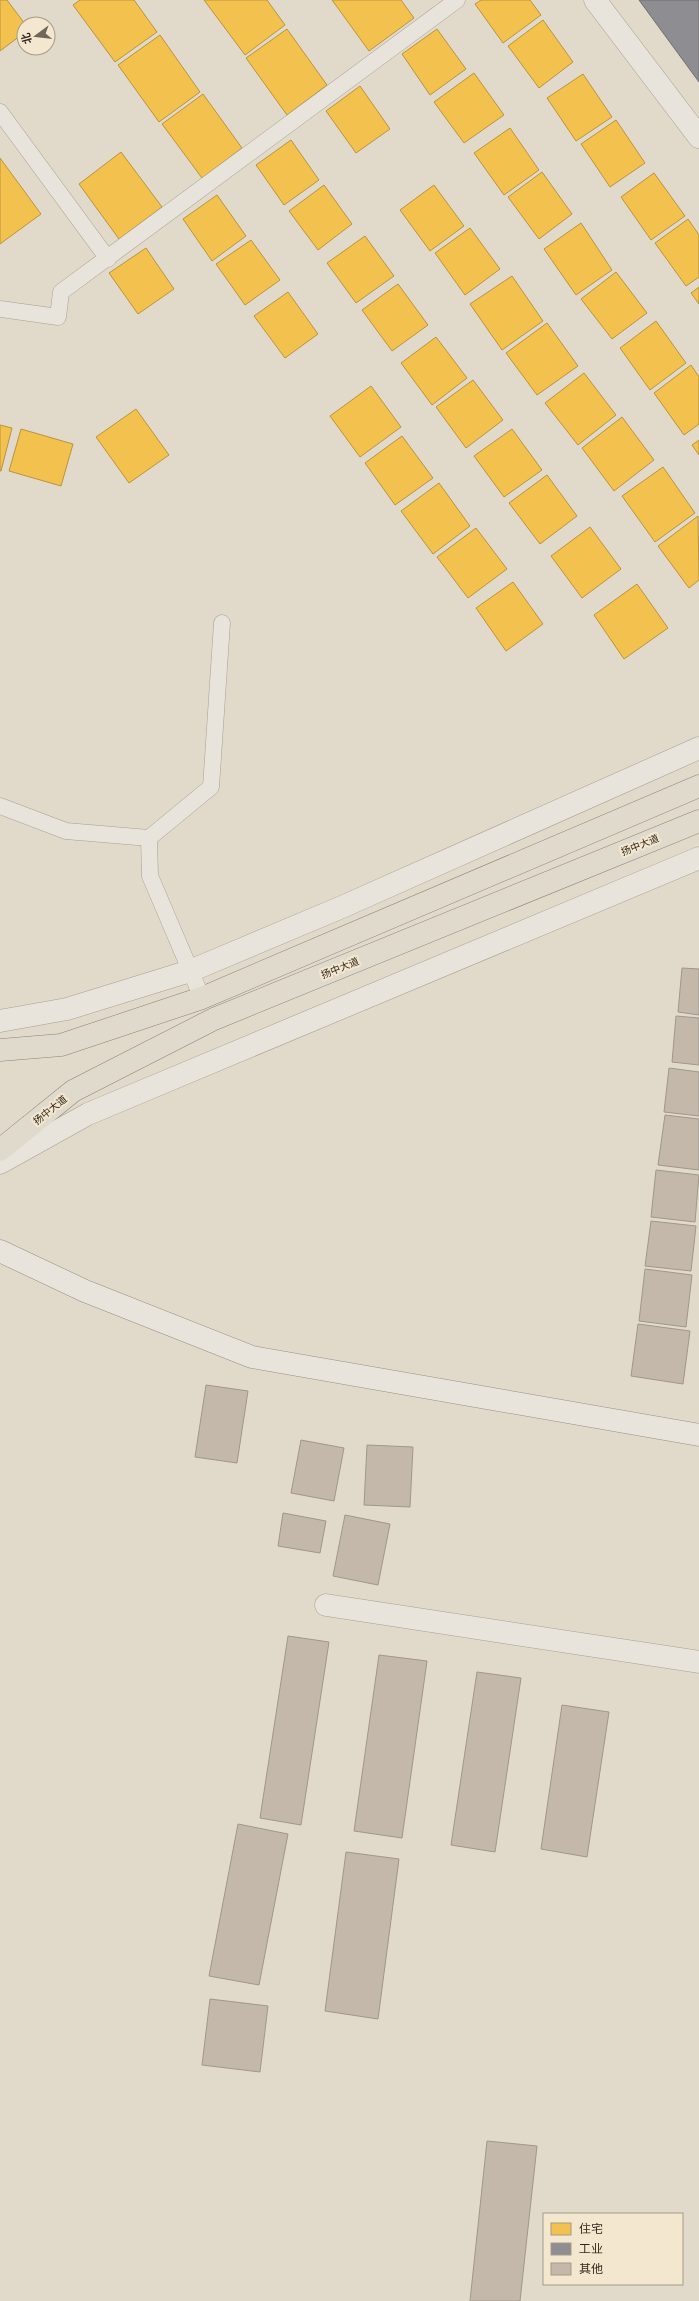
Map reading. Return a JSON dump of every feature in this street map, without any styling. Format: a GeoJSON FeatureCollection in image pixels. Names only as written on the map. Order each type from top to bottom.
{"type":"FeatureCollection","features":[{"type":"Feature","properties":{"kind":"main road"},"geometry":{"type":"LineString","coordinates":[[0,1050],[61,1045],[202,998],[699,786]]}},
{"type":"Feature","properties":{"kind":"main road","name":"扬中大道"},"geometry":{"type":"LineString","coordinates":[[0,1150],[73,1091],[214,1019],[699,821]]}},
{"type":"Feature","properties":{"kind":"street"},"geometry":{"type":"LineString","coordinates":[[596,0],[699,137]]}},
{"type":"Feature","properties":{"kind":"street"},"geometry":{"type":"LineString","coordinates":[[0,1022],[67,1009],[190,970],[342,907],[699,748]]}},
{"type":"Feature","properties":{"kind":"street"},"geometry":{"type":"LineString","coordinates":[[0,1163],[88,1114],[699,858]]}},
{"type":"Feature","properties":{"kind":"street"},"geometry":{"type":"LineString","coordinates":[[0,1251],[85,1291],[252,1358],[699,1435]]}},
{"type":"Feature","properties":{"kind":"street"},"geometry":{"type":"LineString","coordinates":[[326,1605],[699,1662]]}},
{"type":"Feature","properties":{"kind":"lane"},"geometry":{"type":"LineString","coordinates":[[0,308],[58,316],[61,292],[108,259],[457,0]]}},
{"type":"Feature","properties":{"kind":"lane"},"geometry":{"type":"LineString","coordinates":[[0,112],[108,259]]}},
{"type":"Feature","properties":{"kind":"lane"},"geometry":{"type":"LineString","coordinates":[[0,806],[66,831],[149,838],[211,787],[222,623]]}},
{"type":"Feature","properties":{"kind":"lane"},"geometry":{"type":"LineString","coordinates":[[149,838],[150,876],[202,998]]}},
{"type":"Feature","properties":{"kind":"building: 住宅"},"geometry":{"type":"Polygon","coordinates":[[[0,0],[7,0],[19,16],[16,16],[16,39],[0,51],[0,0]]]}},
{"type":"Feature","properties":{"kind":"building: 住宅"},"geometry":{"type":"Polygon","coordinates":[[[80,0],[134,0],[157,32],[115,62],[73,5],[80,0]]]}},
{"type":"Feature","properties":{"kind":"building: 住宅"},"geometry":{"type":"Polygon","coordinates":[[[204,0],[267,0],[285,25],[245,55],[204,0]]]}},
{"type":"Feature","properties":{"kind":"building: 住宅"},"geometry":{"type":"Polygon","coordinates":[[[332,0],[401,0],[414,18],[369,51],[332,0]]]}},
{"type":"Feature","properties":{"kind":"building: 住宅"},"geometry":{"type":"Polygon","coordinates":[[[481,0],[530,0],[541,15],[503,43],[475,4],[481,0]]]}},
{"type":"Feature","properties":{"kind":"building: 住宅"},"geometry":{"type":"Polygon","coordinates":[[[543,20],[573,62],[539,88],[508,46],[543,20]]]}},
{"type":"Feature","properties":{"kind":"building: 住宅"},"geometry":{"type":"Polygon","coordinates":[[[287,29],[327,85],[287,115],[246,58],[287,29]]]}},
{"type":"Feature","properties":{"kind":"building: 住宅"},"geometry":{"type":"Polygon","coordinates":[[[437,29],[466,69],[430,95],[402,54],[437,29]]]}},
{"type":"Feature","properties":{"kind":"building: 住宅"},"geometry":{"type":"Polygon","coordinates":[[[160,35],[200,92],[159,122],[118,65],[160,35]]]}},
{"type":"Feature","properties":{"kind":"building: 住宅"},"geometry":{"type":"Polygon","coordinates":[[[474,73],[504,115],[464,143],[434,102],[474,73]]]}},
{"type":"Feature","properties":{"kind":"building: 住宅"},"geometry":{"type":"Polygon","coordinates":[[[583,74],[612,117],[576,141],[547,98],[583,74]]]}},
{"type":"Feature","properties":{"kind":"building: 住宅"},"geometry":{"type":"Polygon","coordinates":[[[360,86],[390,129],[356,153],[326,111],[360,86]]]}},
{"type":"Feature","properties":{"kind":"building: 住宅"},"geometry":{"type":"Polygon","coordinates":[[[203,94],[242,148],[202,178],[162,124],[203,94]]]}},
{"type":"Feature","properties":{"kind":"building: 住宅"},"geometry":{"type":"Polygon","coordinates":[[[616,120],[645,163],[610,187],[581,144],[616,120]]]}},
{"type":"Feature","properties":{"kind":"building: 住宅"},"geometry":{"type":"Polygon","coordinates":[[[510,128],[539,170],[504,195],[474,153],[510,128]]]}},
{"type":"Feature","properties":{"kind":"building: 住宅"},"geometry":{"type":"Polygon","coordinates":[[[291,140],[319,180],[284,205],[256,165],[291,140]]]}},
{"type":"Feature","properties":{"kind":"building: 住宅"},"geometry":{"type":"Polygon","coordinates":[[[121,152],[162,207],[119,239],[79,184],[121,152]]]}},
{"type":"Feature","properties":{"kind":"building: 住宅"},"geometry":{"type":"Polygon","coordinates":[[[0,158],[41,214],[0,244],[0,158]]]}},
{"type":"Feature","properties":{"kind":"building: 住宅"},"geometry":{"type":"Polygon","coordinates":[[[542,172],[572,214],[539,239],[508,197],[542,172]]]}},
{"type":"Feature","properties":{"kind":"building: 住宅"},"geometry":{"type":"Polygon","coordinates":[[[654,173],[685,216],[651,240],[621,197],[654,173]]]}},
{"type":"Feature","properties":{"kind":"building: 住宅"},"geometry":{"type":"Polygon","coordinates":[[[324,185],[352,224],[318,250],[289,211],[324,185]]]}},
{"type":"Feature","properties":{"kind":"building: 住宅"},"geometry":{"type":"Polygon","coordinates":[[[434,185],[464,226],[430,251],[400,210],[434,185]]]}},
{"type":"Feature","properties":{"kind":"building: 住宅"},"geometry":{"type":"Polygon","coordinates":[[[217,195],[246,236],[212,261],[183,219],[217,195]]]}},
{"type":"Feature","properties":{"kind":"building: 住宅"},"geometry":{"type":"Polygon","coordinates":[[[688,219],[699,235],[699,277],[686,286],[655,243],[688,219]]]}},
{"type":"Feature","properties":{"kind":"building: 住宅"},"geometry":{"type":"Polygon","coordinates":[[[581,223],[612,270],[576,295],[544,249],[581,223]]]}},
{"type":"Feature","properties":{"kind":"building: 住宅"},"geometry":{"type":"Polygon","coordinates":[[[470,228],[500,269],[465,295],[435,253],[470,228]]]}},
{"type":"Feature","properties":{"kind":"building: 住宅"},"geometry":{"type":"Polygon","coordinates":[[[365,236],[394,276],[356,303],[327,263],[365,236]]]}},
{"type":"Feature","properties":{"kind":"building: 住宅"},"geometry":{"type":"Polygon","coordinates":[[[251,240],[280,280],[245,305],[216,264],[251,240]]]}},
{"type":"Feature","properties":{"kind":"building: 住宅"},"geometry":{"type":"Polygon","coordinates":[[[146,248],[174,289],[138,314],[109,273],[146,248]]]}},
{"type":"Feature","properties":{"kind":"building: 住宅"},"geometry":{"type":"Polygon","coordinates":[[[616,272],[647,313],[612,339],[581,299],[616,272]]]}},
{"type":"Feature","properties":{"kind":"building: 住宅"},"geometry":{"type":"Polygon","coordinates":[[[512,276],[543,321],[502,350],[470,304],[512,276]]]}},
{"type":"Feature","properties":{"kind":"building: 住宅"},"geometry":{"type":"Polygon","coordinates":[[[398,284],[428,325],[392,351],[362,310],[398,284]]]}},
{"type":"Feature","properties":{"kind":"building: 住宅"},"geometry":{"type":"Polygon","coordinates":[[[699,287],[699,304],[691,293],[699,287]]]}},
{"type":"Feature","properties":{"kind":"building: 住宅"},"geometry":{"type":"Polygon","coordinates":[[[288,292],[318,334],[285,358],[254,316],[288,292]]]}},
{"type":"Feature","properties":{"kind":"building: 住宅"},"geometry":{"type":"Polygon","coordinates":[[[656,321],[686,363],[650,390],[620,348],[656,321]]]}},
{"type":"Feature","properties":{"kind":"building: 住宅"},"geometry":{"type":"Polygon","coordinates":[[[547,323],[578,366],[537,395],[506,353],[547,323]]]}},
{"type":"Feature","properties":{"kind":"building: 住宅"},"geometry":{"type":"Polygon","coordinates":[[[436,337],[467,378],[432,405],[401,363],[436,337]]]}},
{"type":"Feature","properties":{"kind":"building: 住宅"},"geometry":{"type":"Polygon","coordinates":[[[691,365],[699,377],[699,424],[684,435],[654,393],[691,365]]]}},
{"type":"Feature","properties":{"kind":"building: 住宅"},"geometry":{"type":"Polygon","coordinates":[[[584,373],[616,415],[578,445],[545,403],[584,373]]]}},
{"type":"Feature","properties":{"kind":"building: 住宅"},"geometry":{"type":"Polygon","coordinates":[[[473,380],[503,420],[466,448],[436,407],[473,380]]]}},
{"type":"Feature","properties":{"kind":"building: 住宅"},"geometry":{"type":"Polygon","coordinates":[[[371,386],[401,427],[360,457],[330,416],[371,386]]]}},
{"type":"Feature","properties":{"kind":"building: 住宅"},"geometry":{"type":"Polygon","coordinates":[[[136,409],[169,455],[129,483],[96,437],[136,409]]]}},
{"type":"Feature","properties":{"kind":"building: 住宅"},"geometry":{"type":"Polygon","coordinates":[[[622,417],[654,460],[614,491],[582,448],[622,417]]]}},
{"type":"Feature","properties":{"kind":"building: 住宅"},"geometry":{"type":"Polygon","coordinates":[[[0,425],[12,428],[1,471],[0,471],[0,425]]]}},
{"type":"Feature","properties":{"kind":"building: 住宅"},"geometry":{"type":"Polygon","coordinates":[[[21,429],[73,444],[61,486],[9,471],[21,429]]]}},
{"type":"Feature","properties":{"kind":"building: 住宅"},"geometry":{"type":"Polygon","coordinates":[[[512,429],[542,470],[504,497],[474,456],[512,429]]]}},
{"type":"Feature","properties":{"kind":"building: 住宅"},"geometry":{"type":"Polygon","coordinates":[[[402,436],[433,478],[395,505],[365,463],[402,436]]]}},
{"type":"Feature","properties":{"kind":"building: 住宅"},"geometry":{"type":"Polygon","coordinates":[[[699,440],[699,455],[692,445],[699,440]]]}},
{"type":"Feature","properties":{"kind":"building: 住宅"},"geometry":{"type":"Polygon","coordinates":[[[663,467],[695,513],[655,542],[622,496],[663,467]]]}},
{"type":"Feature","properties":{"kind":"building: 住宅"},"geometry":{"type":"Polygon","coordinates":[[[547,475],[577,516],[540,544],[509,503],[547,475]]]}},
{"type":"Feature","properties":{"kind":"building: 住宅"},"geometry":{"type":"Polygon","coordinates":[[[439,483],[470,526],[433,554],[401,511],[439,483]]]}},
{"type":"Feature","properties":{"kind":"building: 住宅"},"geometry":{"type":"Polygon","coordinates":[[[698,516],[699,580],[689,588],[658,546],[698,516]]]}},
{"type":"Feature","properties":{"kind":"building: 住宅"},"geometry":{"type":"Polygon","coordinates":[[[590,527],[621,569],[582,598],[551,556],[590,527]]]}},
{"type":"Feature","properties":{"kind":"building: 住宅"},"geometry":{"type":"Polygon","coordinates":[[[476,528],[507,569],[468,598],[437,557],[476,528]]]}},
{"type":"Feature","properties":{"kind":"building: 住宅"},"geometry":{"type":"Polygon","coordinates":[[[513,582],[543,624],[506,651],[476,608],[513,582]]]}},
{"type":"Feature","properties":{"kind":"building: 住宅"},"geometry":{"type":"Polygon","coordinates":[[[637,584],[668,628],[624,659],[594,615],[637,584]]]}},
{"type":"Feature","properties":{"kind":"building: 工业"},"geometry":{"type":"Polygon","coordinates":[[[639,0],[699,0],[699,82],[639,0]]]}},
{"type":"Feature","properties":{"kind":"building: 其他"},"geometry":{"type":"Polygon","coordinates":[[[682,968],[699,969],[699,1015],[678,1012],[682,968]]]}},
{"type":"Feature","properties":{"kind":"building: 其他"},"geometry":{"type":"Polygon","coordinates":[[[676,1016],[699,1018],[699,1065],[672,1062],[676,1016]]]}},
{"type":"Feature","properties":{"kind":"building: 其他"},"geometry":{"type":"Polygon","coordinates":[[[669,1068],[699,1072],[699,1116],[664,1112],[669,1068]]]}},
{"type":"Feature","properties":{"kind":"building: 其他"},"geometry":{"type":"Polygon","coordinates":[[[665,1115],[699,1119],[699,1170],[658,1165],[665,1115]]]}},
{"type":"Feature","properties":{"kind":"building: 其他"},"geometry":{"type":"Polygon","coordinates":[[[656,1170],[699,1175],[695,1222],[651,1217],[656,1170]]]}},
{"type":"Feature","properties":{"kind":"building: 其他"},"geometry":{"type":"Polygon","coordinates":[[[651,1221],[696,1226],[691,1271],[645,1266],[651,1221]]]}},
{"type":"Feature","properties":{"kind":"building: 其他"},"geometry":{"type":"Polygon","coordinates":[[[645,1269],[692,1275],[686,1327],[639,1321],[645,1269]]]}},
{"type":"Feature","properties":{"kind":"building: 其他"},"geometry":{"type":"Polygon","coordinates":[[[638,1324],[690,1331],[683,1384],[631,1376],[638,1324]]]}},
{"type":"Feature","properties":{"kind":"building: 其他"},"geometry":{"type":"Polygon","coordinates":[[[206,1385],[248,1391],[237,1463],[195,1457],[206,1385]]]}},
{"type":"Feature","properties":{"kind":"building: 其他"},"geometry":{"type":"Polygon","coordinates":[[[301,1440],[344,1448],[334,1501],[291,1493],[301,1440]]]}},
{"type":"Feature","properties":{"kind":"building: 其他"},"geometry":{"type":"Polygon","coordinates":[[[367,1445],[413,1447],[410,1507],[364,1505],[367,1445]]]}},
{"type":"Feature","properties":{"kind":"building: 其他"},"geometry":{"type":"Polygon","coordinates":[[[283,1513],[326,1521],[320,1553],[278,1546],[283,1513]]]}},
{"type":"Feature","properties":{"kind":"building: 其他"},"geometry":{"type":"Polygon","coordinates":[[[345,1515],[390,1524],[378,1585],[333,1576],[345,1515]]]}},
{"type":"Feature","properties":{"kind":"building: 其他"},"geometry":{"type":"Polygon","coordinates":[[[288,1636],[329,1642],[301,1825],[260,1818],[288,1636]]]}},
{"type":"Feature","properties":{"kind":"building: 其他"},"geometry":{"type":"Polygon","coordinates":[[[379,1655],[427,1661],[402,1838],[354,1831],[379,1655]]]}},
{"type":"Feature","properties":{"kind":"building: 其他"},"geometry":{"type":"Polygon","coordinates":[[[477,1672],[521,1678],[495,1852],[451,1845],[477,1672]]]}},
{"type":"Feature","properties":{"kind":"building: 其他"},"geometry":{"type":"Polygon","coordinates":[[[562,1705],[609,1712],[587,1857],[541,1849],[562,1705]]]}},
{"type":"Feature","properties":{"kind":"building: 其他"},"geometry":{"type":"Polygon","coordinates":[[[238,1824],[288,1834],[259,1985],[209,1976],[238,1824]]]}},
{"type":"Feature","properties":{"kind":"building: 其他"},"geometry":{"type":"Polygon","coordinates":[[[346,1852],[399,1859],[378,2019],[325,2011],[346,1852]]]}},
{"type":"Feature","properties":{"kind":"building: 其他"},"geometry":{"type":"Polygon","coordinates":[[[210,1999],[268,2006],[260,2072],[202,2065],[210,1999]]]}},
{"type":"Feature","properties":{"kind":"building: 其他"},"geometry":{"type":"Polygon","coordinates":[[[487,2141],[537,2146],[520,2301],[470,2301],[487,2141]]]}}]}
